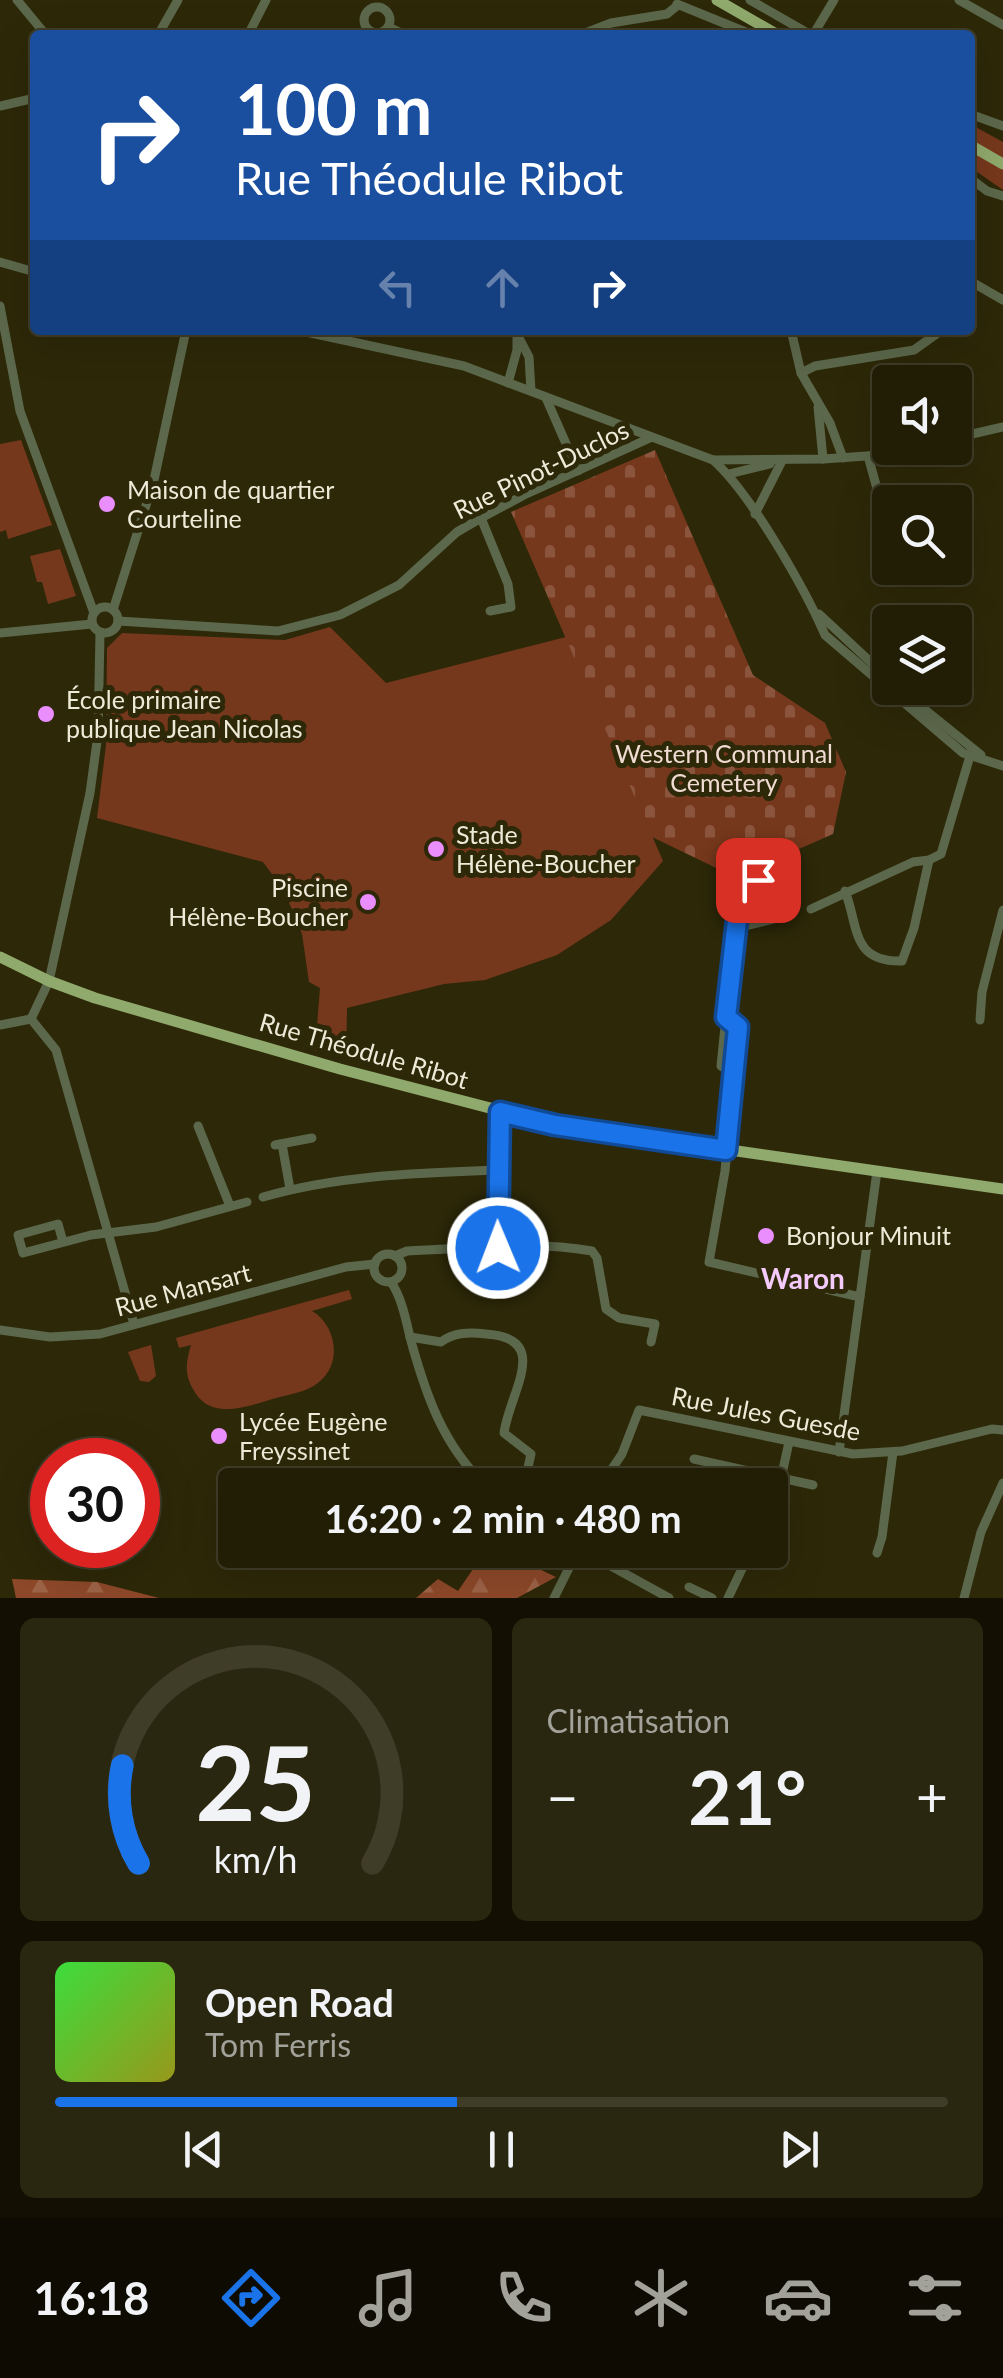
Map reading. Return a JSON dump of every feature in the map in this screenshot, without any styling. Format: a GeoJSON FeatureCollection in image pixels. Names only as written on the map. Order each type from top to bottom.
{"type":"FeatureCollection","features":[{"type":"Feature","properties":{"kind":"main road"},"geometry":{"type":"LineString","coordinates":[[717,0],[769,30]]}},
{"type":"Feature","properties":{"kind":"main road"},"geometry":{"type":"LineString","coordinates":[[975,148],[1003,164]]}},
{"type":"Feature","properties":{"kind":"main road","name":"Rue Théodule Ribot"},"geometry":{"type":"LineString","coordinates":[[0,957],[49,981],[150,1014],[555,1125],[1003,1189]]}},
{"type":"Feature","properties":{"kind":"street"},"geometry":{"type":"LineString","coordinates":[[17,0],[42,30]]}},
{"type":"Feature","properties":{"kind":"street"},"geometry":{"type":"LineString","coordinates":[[161,30],[178,0]]}},
{"type":"Feature","properties":{"kind":"street"},"geometry":{"type":"LineString","coordinates":[[251,30],[266,0]]}},
{"type":"Feature","properties":{"kind":"street"},"geometry":{"type":"LineString","coordinates":[[750,0],[803,30]]}},
{"type":"Feature","properties":{"kind":"street"},"geometry":{"type":"LineString","coordinates":[[815,30],[834,0]]}},
{"type":"Feature","properties":{"kind":"street"},"geometry":{"type":"LineString","coordinates":[[958,0],[1003,26]]}},
{"type":"Feature","properties":{"kind":"street"},"geometry":{"type":"LineString","coordinates":[[593,30],[611,23],[667,14],[677,3],[740,30]]}},
{"type":"Feature","properties":{"kind":"street"},"geometry":{"type":"LineString","coordinates":[[364,30],[368,5],[384,4],[389,14],[386,30]]}},
{"type":"Feature","properties":{"kind":"street"},"geometry":{"type":"LineString","coordinates":[[0,106],[30,99]]}},
{"type":"Feature","properties":{"kind":"street"},"geometry":{"type":"LineString","coordinates":[[975,116],[1003,126]]}},
{"type":"Feature","properties":{"kind":"street"},"geometry":{"type":"LineString","coordinates":[[975,182],[1003,196]]}},
{"type":"Feature","properties":{"kind":"street"},"geometry":{"type":"LineString","coordinates":[[0,262],[30,271]]}},
{"type":"Feature","properties":{"kind":"street"},"geometry":{"type":"LineString","coordinates":[[975,286],[1003,300]]}},
{"type":"Feature","properties":{"kind":"street"},"geometry":{"type":"LineString","coordinates":[[0,306],[20,410],[100,633],[98,734],[90,794],[49,981],[31,1018],[0,1026]]}},
{"type":"Feature","properties":{"kind":"street"},"geometry":{"type":"LineString","coordinates":[[100,633],[111,632],[118,621],[113,610],[154,480],[185,335]]}},
{"type":"Feature","properties":{"kind":"street"},"geometry":{"type":"LineString","coordinates":[[321,335],[449,362],[713,460],[782,461],[872,455]]}},
{"type":"Feature","properties":{"kind":"street"},"geometry":{"type":"LineString","coordinates":[[508,382],[518,350],[516,335]]}},
{"type":"Feature","properties":{"kind":"street"},"geometry":{"type":"LineString","coordinates":[[518,335],[529,357],[531,392]]}},
{"type":"Feature","properties":{"kind":"street"},"geometry":{"type":"LineString","coordinates":[[792,335],[801,373],[830,423],[843,458]]}},
{"type":"Feature","properties":{"kind":"street"},"geometry":{"type":"LineString","coordinates":[[801,373],[815,366],[914,350],[935,335]]}},
{"type":"Feature","properties":{"kind":"street"},"geometry":{"type":"LineString","coordinates":[[546,398],[578,471]]}},
{"type":"Feature","properties":{"kind":"street"},"geometry":{"type":"LineString","coordinates":[[817,405],[823,459]]}},
{"type":"Feature","properties":{"kind":"street"},"geometry":{"type":"LineString","coordinates":[[972,434],[1003,426]]}},
{"type":"Feature","properties":{"kind":"street","name":"Rue Pinot-Duclos"},"geometry":{"type":"LineString","coordinates":[[118,621],[278,630],[340,615],[400,585],[457,532],[480,518],[650,438]]}},
{"type":"Feature","properties":{"kind":"street"},"geometry":{"type":"LineString","coordinates":[[868,456],[876,485]]}},
{"type":"Feature","properties":{"kind":"street"},"geometry":{"type":"LineString","coordinates":[[713,460],[728,474],[756,514],[826,635],[926,725],[970,756],[1003,766]]}},
{"type":"Feature","properties":{"kind":"street"},"geometry":{"type":"LineString","coordinates":[[728,474],[782,461]]}},
{"type":"Feature","properties":{"kind":"street"},"geometry":{"type":"LineString","coordinates":[[756,514],[782,461]]}},
{"type":"Feature","properties":{"kind":"street"},"geometry":{"type":"LineString","coordinates":[[480,518],[508,584],[512,607],[490,611]]}},
{"type":"Feature","properties":{"kind":"street"},"geometry":{"type":"LineString","coordinates":[[813,607],[872,663]]}},
{"type":"Feature","properties":{"kind":"street"},"geometry":{"type":"LineString","coordinates":[[0,633],[93,618],[101,608],[113,610]]}},
{"type":"Feature","properties":{"kind":"street"},"geometry":{"type":"LineString","coordinates":[[919,705],[991,763]]}},
{"type":"Feature","properties":{"kind":"street"},"geometry":{"type":"LineString","coordinates":[[811,909],[913,862],[941,854],[970,756]]}},
{"type":"Feature","properties":{"kind":"street"},"geometry":{"type":"LineString","coordinates":[[845,891],[862,948],[870,956],[902,962],[930,860]]}},
{"type":"Feature","properties":{"kind":"street"},"geometry":{"type":"LineString","coordinates":[[736,928],[774,919],[758,880],[745,886],[740,894],[736,928],[726,1017],[738,1027],[726,1150],[709,1262],[860,1297]]}},
{"type":"Feature","properties":{"kind":"street"},"geometry":{"type":"LineString","coordinates":[[980,1020],[982,992],[1003,910]]}},
{"type":"Feature","properties":{"kind":"street"},"geometry":{"type":"LineString","coordinates":[[31,1018],[56,1050],[134,1324]]}},
{"type":"Feature","properties":{"kind":"street"},"geometry":{"type":"LineString","coordinates":[[498,1248],[500,1112]]}},
{"type":"Feature","properties":{"kind":"street"},"geometry":{"type":"LineString","coordinates":[[198,1126],[230,1206]]}},
{"type":"Feature","properties":{"kind":"street"},"geometry":{"type":"LineString","coordinates":[[290,1189],[279,1144],[312,1138]]}},
{"type":"Feature","properties":{"kind":"street"},"geometry":{"type":"LineString","coordinates":[[263,1196],[408,1172],[497,1170]]}},
{"type":"Feature","properties":{"kind":"street"},"geometry":{"type":"LineString","coordinates":[[838,1452],[877,1171]]}},
{"type":"Feature","properties":{"kind":"street"},"geometry":{"type":"LineString","coordinates":[[63,1242],[58,1224],[18,1235],[23,1253],[108,1232],[144,1230],[247,1202]]}},
{"type":"Feature","properties":{"kind":"street"},"geometry":{"type":"LineString","coordinates":[[391,1282],[378,1277],[375,1264],[382,1256],[406,1251],[566,1246],[592,1251],[597,1258],[606,1309],[619,1318],[655,1324],[652,1342]]}},
{"type":"Feature","properties":{"kind":"street"},"geometry":{"type":"LineString","coordinates":[[391,1282],[399,1277],[402,1268],[395,1256]]}},
{"type":"Feature","properties":{"kind":"street","name":"Rue Mansart"},"geometry":{"type":"LineString","coordinates":[[0,1330],[78,1337],[346,1267],[375,1264]]}},
{"type":"Feature","properties":{"kind":"street"},"geometry":{"type":"LineString","coordinates":[[391,1282],[428,1401],[443,1431],[471,1468]]}},
{"type":"Feature","properties":{"kind":"street"},"geometry":{"type":"LineString","coordinates":[[410,1338],[440,1342],[450,1334],[478,1333],[506,1335],[519,1343],[525,1358],[504,1434],[531,1454],[528,1468]]}},
{"type":"Feature","properties":{"kind":"street","name":"Rue Jules Guesde"},"geometry":{"type":"LineString","coordinates":[[613,1468],[622,1454],[638,1410],[838,1452],[872,1455],[992,1429],[1003,1430]]}},
{"type":"Feature","properties":{"kind":"street"},"geometry":{"type":"LineString","coordinates":[[783,1468],[789,1442]]}},
{"type":"Feature","properties":{"kind":"street"},"geometry":{"type":"LineString","coordinates":[[876,1553],[882,1537],[893,1452]]}},
{"type":"Feature","properties":{"kind":"street"},"geometry":{"type":"LineString","coordinates":[[694,1459],[735,1468]]}},
{"type":"Feature","properties":{"kind":"street"},"geometry":{"type":"LineString","coordinates":[[788,1480],[813,1485]]}},
{"type":"Feature","properties":{"kind":"street"},"geometry":{"type":"LineString","coordinates":[[964,1598],[981,1532],[1003,1483]]}},
{"type":"Feature","properties":{"kind":"street"},"geometry":{"type":"LineString","coordinates":[[554,1598],[570,1568]]}},
{"type":"Feature","properties":{"kind":"street"},"geometry":{"type":"LineString","coordinates":[[608,1568],[643,1590],[668,1598]]}},
{"type":"Feature","properties":{"kind":"street"},"geometry":{"type":"LineString","coordinates":[[728,1598],[743,1568]]}},
{"type":"Feature","properties":{"kind":"street"},"geometry":{"type":"LineString","coordinates":[[689,1588],[712,1598]]}},
{"type":"Feature","properties":{"kind":"green space"},"geometry":{"type":"Polygon","coordinates":[[[975,127],[1003,142],[1003,190],[975,170],[975,127]]]}},
{"type":"Feature","properties":{"kind":"green space"},"geometry":{"type":"Polygon","coordinates":[[[21,440],[52,525],[8,539],[6,530],[0,532],[0,444],[21,440]]]}},
{"type":"Feature","properties":{"kind":"green space","name":"Western Communal Cemetery"},"geometry":{"type":"Polygon","coordinates":[[[655,450],[753,675],[825,723],[846,772],[833,834],[735,877],[652,837],[511,512],[655,450]]]}},
{"type":"Feature","properties":{"kind":"green space"},"geometry":{"type":"Polygon","coordinates":[[[60,549],[76,596],[48,604],[30,556],[60,549]]]}},
{"type":"Feature","properties":{"kind":"green space","name":"Stade Hélène-Boucher"},"geometry":{"type":"Polygon","coordinates":[[[330,627],[386,683],[566,637],[663,861],[611,920],[557,955],[485,980],[444,984],[347,1008],[346,1057],[315,1051],[320,988],[309,982],[302,934],[284,890],[263,862],[97,818],[106,745],[107,648],[122,633],[285,640],[330,627]]]}},
{"type":"Feature","properties":{"kind":"green space"},"geometry":{"type":"Polygon","coordinates":[[[349,1290],[352,1299],[312,1311],[327,1325],[334,1355],[327,1374],[314,1385],[230,1409],[209,1405],[193,1389],[187,1367],[191,1345],[179,1348],[176,1338],[349,1290]]]}},
{"type":"Feature","properties":{"kind":"green space"},"geometry":{"type":"Polygon","coordinates":[[[151,1345],[156,1376],[149,1382],[140,1381],[128,1352],[151,1345]]]}},
{"type":"Feature","properties":{"kind":"green space"},"geometry":{"type":"Polygon","coordinates":[[[474,1568],[537,1568],[556,1577],[517,1598],[416,1598],[438,1579],[458,1591],[474,1568]]]}},
{"type":"Feature","properties":{"kind":"green space"},"geometry":{"type":"Polygon","coordinates":[[[12,1579],[97,1582],[159,1598],[16,1598],[12,1579]]]}},
{"type":"Feature","properties":{"kind":"place","name":"Maison de quartier Courteline"},"geometry":{"type":"Point","coordinates":[107,504]}},
{"type":"Feature","properties":{"kind":"place","name":"École primaire publique Jean Nicolas"},"geometry":{"type":"Point","coordinates":[46,714]}},
{"type":"Feature","properties":{"kind":"place","name":"Stade Hélène-Boucher"},"geometry":{"type":"Point","coordinates":[436,849]}},
{"type":"Feature","properties":{"kind":"place","name":"Piscine Hélène-Boucher"},"geometry":{"type":"Point","coordinates":[368,902]}},
{"type":"Feature","properties":{"kind":"place","name":"Bonjour Minuit"},"geometry":{"type":"Point","coordinates":[766,1236]}},
{"type":"Feature","properties":{"kind":"place","name":"Lycée Eugène Freyssinet"},"geometry":{"type":"Point","coordinates":[219,1436]}},
{"type":"Feature","properties":{"kind":"district","name":"Waron"},"geometry":{"type":"Point","coordinates":[803,1279]}},
{"type":"Feature","properties":{"kind":"route"},"geometry":{"type":"LineString","coordinates":[[498,1248],[500,1112],[555,1125],[726,1150],[738,1027],[726,1017],[740,894],[745,886],[758,880]]}}]}
